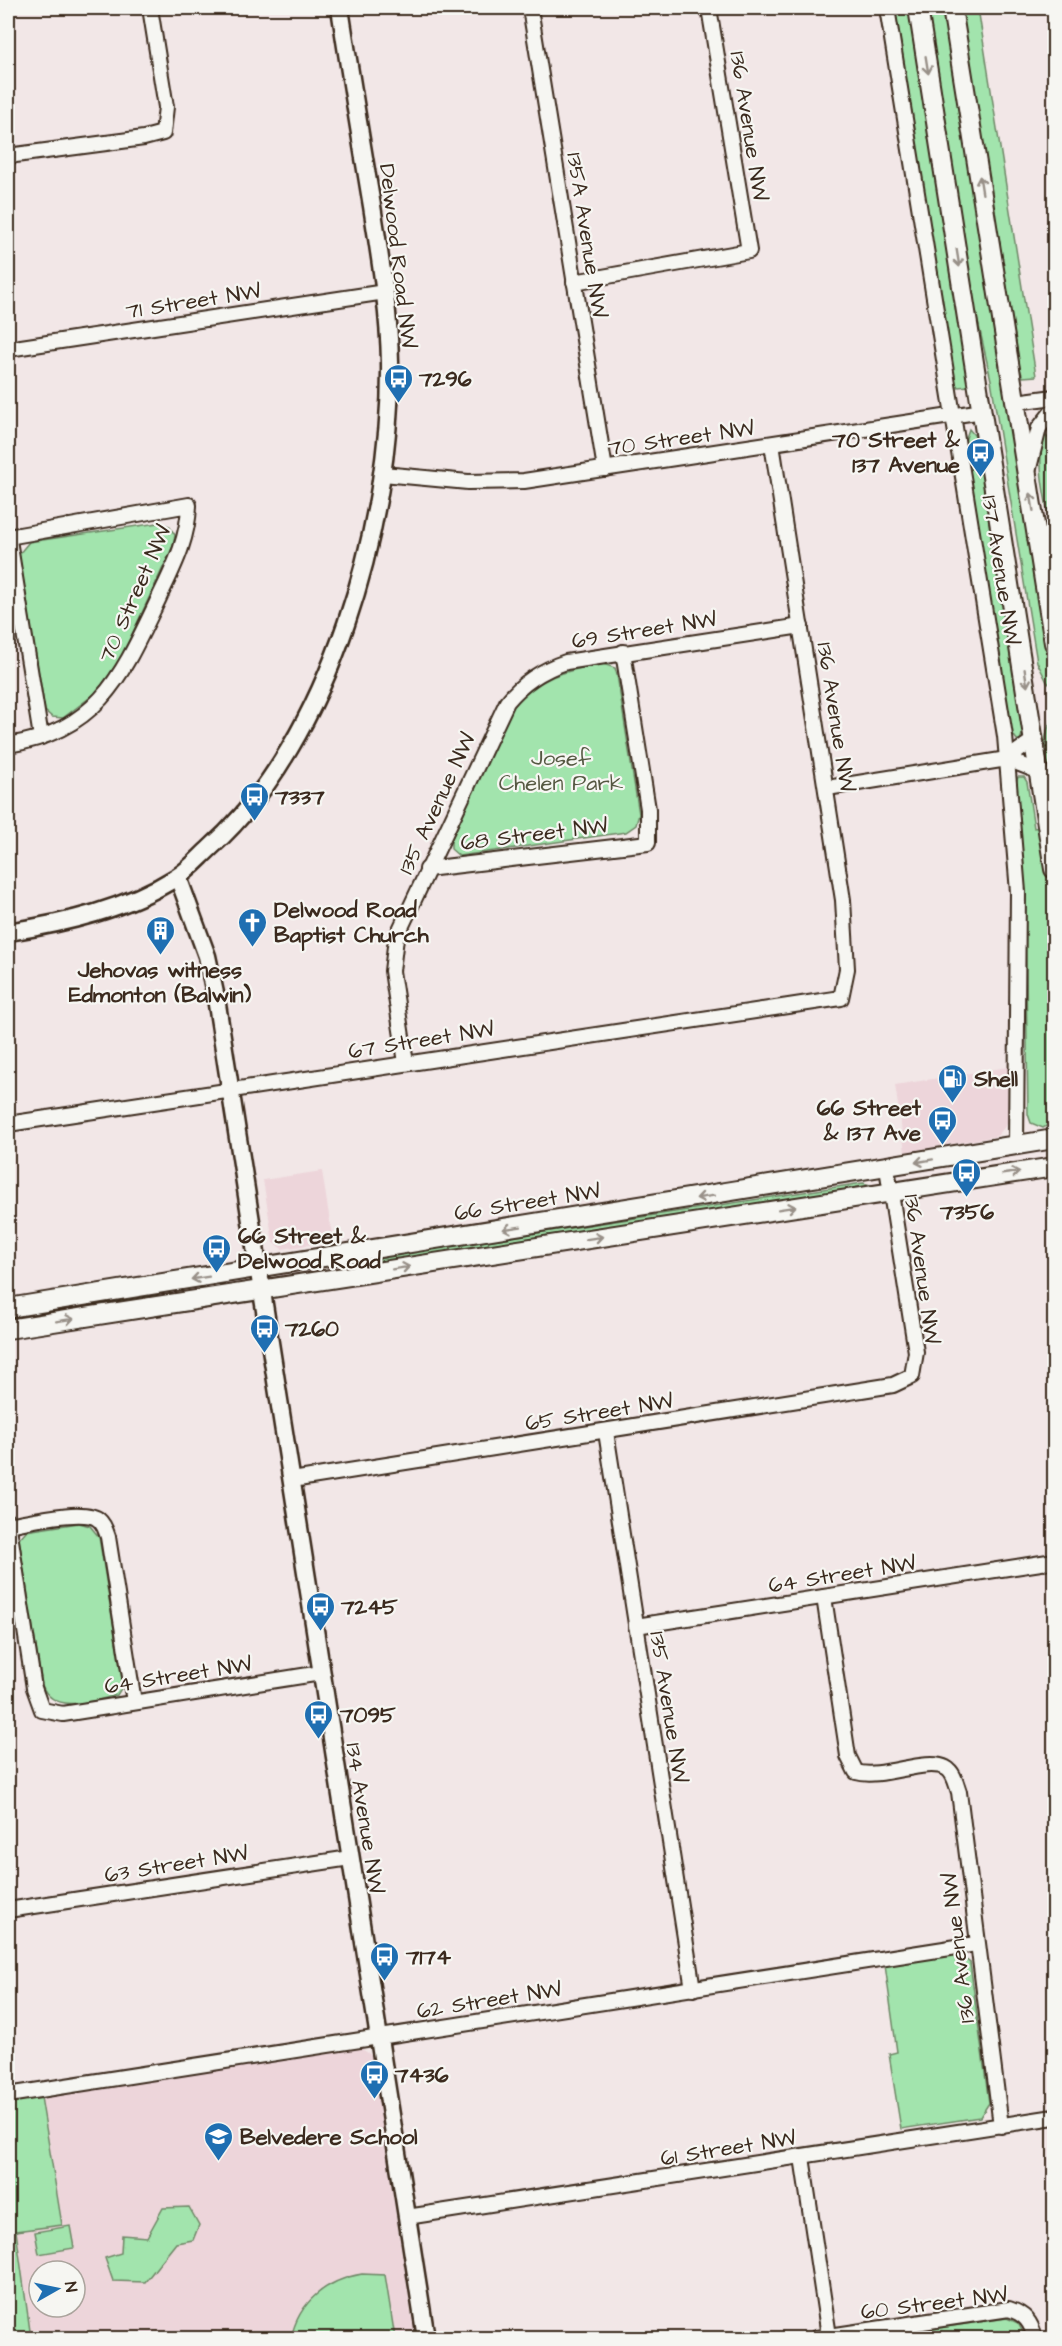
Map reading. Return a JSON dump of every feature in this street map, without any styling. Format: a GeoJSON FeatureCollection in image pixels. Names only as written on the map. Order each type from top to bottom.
{"type":"FeatureCollection","features":[{"type":"Feature","properties":{"kind":"main road","name":"137 Avenue NW"},"geometry":{"type":"LineString","coordinates":[[918,8],[1054,869]]}},
{"type":"Feature","properties":{"kind":"main road","name":"137 Avenue NW"},"geometry":{"type":"LineString","coordinates":[[952,8],[1054,643]]}},
{"type":"Feature","properties":{"kind":"main road"},"geometry":{"type":"LineString","coordinates":[[1020,1144],[1054,1128]]}},
{"type":"Feature","properties":{"kind":"main road","name":"66 Street NW"},"geometry":{"type":"LineString","coordinates":[[8,1308],[887,1168],[1054,1139]]}},
{"type":"Feature","properties":{"kind":"main road","name":"66 Street NW"},"geometry":{"type":"LineString","coordinates":[[8,1329],[1054,1167]]}},
{"type":"Feature","properties":{"kind":"street"},"geometry":{"type":"LineString","coordinates":[[8,156],[144,138],[163,132],[166,107],[150,8]]}},
{"type":"Feature","properties":{"kind":"street","name":"Delwood Road NW"},"geometry":{"type":"LineString","coordinates":[[178,877],[221,838],[251,806],[277,770],[302,728],[336,650],[360,580],[383,474],[390,395],[385,292],[340,8]]}},
{"type":"Feature","properties":{"kind":"street","name":"135A Avenue NW"},"geometry":{"type":"LineString","coordinates":[[530,8],[605,469]]}},
{"type":"Feature","properties":{"kind":"street","name":"136 Avenue NW"},"geometry":{"type":"LineString","coordinates":[[574,282],[749,251],[709,8]]}},
{"type":"Feature","properties":{"kind":"street","name":"137 Avenue NW"},"geometry":{"type":"LineString","coordinates":[[887,8],[1007,759],[1018,892],[1020,1144]]}},
{"type":"Feature","properties":{"kind":"street","name":"71 Street NW"},"geometry":{"type":"LineString","coordinates":[[8,349],[385,292]]}},
{"type":"Feature","properties":{"kind":"street"},"geometry":{"type":"LineString","coordinates":[[1016,402],[1054,398]]}},
{"type":"Feature","properties":{"kind":"street","name":"137 Avenue NW"},"geometry":{"type":"LineString","coordinates":[[1027,476],[1039,428],[1054,409]]}},
{"type":"Feature","properties":{"kind":"street","name":"70 Street NW"},"geometry":{"type":"LineString","coordinates":[[383,474],[495,483],[605,469],[983,411]]}},
{"type":"Feature","properties":{"kind":"street","name":"136 Avenue NW"},"geometry":{"type":"LineString","coordinates":[[772,444],[843,900],[847,969],[841,998]]}},
{"type":"Feature","properties":{"kind":"street","name":"70 Street NW"},"geometry":{"type":"LineString","coordinates":[[8,535],[189,505],[183,548],[118,678],[84,713],[41,737],[8,744]]}},
{"type":"Feature","properties":{"kind":"street"},"geometry":{"type":"LineString","coordinates":[[8,535],[41,737]]}},
{"type":"Feature","properties":{"kind":"street","name":"69 Street NW"},"geometry":{"type":"LineString","coordinates":[[507,702],[523,685],[555,666],[623,652],[801,626]]}},
{"type":"Feature","properties":{"kind":"street","name":"68 Street NW"},"geometry":{"type":"LineString","coordinates":[[427,869],[648,843],[648,809],[623,652]]}},
{"type":"Feature","properties":{"kind":"street","name":"135 Avenue NW"},"geometry":{"type":"LineString","coordinates":[[406,1063],[392,971],[396,938],[507,702]]}},
{"type":"Feature","properties":{"kind":"street"},"geometry":{"type":"LineString","coordinates":[[827,788],[1007,759],[1035,739]]}},
{"type":"Feature","properties":{"kind":"street"},"geometry":{"type":"LineString","coordinates":[[1007,759],[1040,772]]}},
{"type":"Feature","properties":{"kind":"street"},"geometry":{"type":"LineString","coordinates":[[8,932],[83,917],[114,907],[178,877],[213,977],[258,1269]]}},
{"type":"Feature","properties":{"kind":"street","name":"67 Street NW"},"geometry":{"type":"LineString","coordinates":[[8,1124],[841,998]]}},
{"type":"Feature","properties":{"kind":"street","name":"136 Avenue NW"},"geometry":{"type":"LineString","coordinates":[[887,1168],[916,1352],[912,1376]]}},
{"type":"Feature","properties":{"kind":"street","name":"134 Avenue NW"},"geometry":{"type":"LineString","coordinates":[[258,1269],[426,2338]]}},
{"type":"Feature","properties":{"kind":"street","name":"65 Street NW"},"geometry":{"type":"LineString","coordinates":[[291,1480],[892,1385],[912,1376]]}},
{"type":"Feature","properties":{"kind":"street","name":"135 Avenue NW"},"geometry":{"type":"LineString","coordinates":[[606,1432],[693,1989]]}},
{"type":"Feature","properties":{"kind":"street"},"geometry":{"type":"LineString","coordinates":[[8,1523],[78,1514],[98,1519],[104,1526],[108,1537],[134,1702]]}},
{"type":"Feature","properties":{"kind":"street","name":"64 Street NW"},"geometry":{"type":"LineString","coordinates":[[8,1523],[34,1688],[42,1710],[63,1714],[321,1673]]}},
{"type":"Feature","properties":{"kind":"street","name":"64 Street NW"},"geometry":{"type":"LineString","coordinates":[[636,1626],[1054,1561]]}},
{"type":"Feature","properties":{"kind":"street","name":"136 Avenue NW"},"geometry":{"type":"LineString","coordinates":[[824,1597],[848,1756],[856,1772],[874,1774],[937,1765],[947,1768],[959,1792],[1000,2126]]}},
{"type":"Feature","properties":{"kind":"street","name":"63 Street NW"},"geometry":{"type":"LineString","coordinates":[[8,1910],[350,1858]]}},
{"type":"Feature","properties":{"kind":"street","name":"62 Street NW"},"geometry":{"type":"LineString","coordinates":[[8,2095],[976,1944]]}},
{"type":"Feature","properties":{"kind":"street","name":"61 Street NW"},"geometry":{"type":"LineString","coordinates":[[408,2217],[1054,2117]]}},
{"type":"Feature","properties":{"kind":"street"},"geometry":{"type":"LineString","coordinates":[[802,2157],[823,2337]]}},
{"type":"Feature","properties":{"kind":"street","name":"60 Street NW"},"geometry":{"type":"LineString","coordinates":[[823,2337],[1009,2309],[1021,2312],[1030,2322],[1035,2338]]}},
{"type":"Feature","properties":{"kind":"shaded area"},"geometry":{"type":"Polygon","coordinates":[[[1008,1067],[1008,1123],[997,1136],[905,1152],[895,1085],[1008,1067]]]}},
{"type":"Feature","properties":{"kind":"shaded area"},"geometry":{"type":"Polygon","coordinates":[[[322,1171],[333,1241],[282,1249],[273,1242],[263,1180],[322,1171]]]}},
{"type":"Feature","properties":{"kind":"shaded area","name":"Belvedere School"},"geometry":{"type":"Polygon","coordinates":[[[359,2047],[371,2055],[415,2338],[31,2338],[28,2319],[87,2319],[87,2259],[27,2259],[27,2309],[16,2231],[62,2224],[41,2097],[359,2047]]]}},
{"type":"Feature","properties":{"kind":"green space"},"geometry":{"type":"Polygon","coordinates":[[[895,8],[909,8],[969,386],[958,387],[955,383],[895,8]]]}},
{"type":"Feature","properties":{"kind":"green space"},"geometry":{"type":"Polygon","coordinates":[[[926,8],[944,8],[1050,663],[1052,680],[1048,684],[1037,662],[991,380],[974,304],[926,8]]]}},
{"type":"Feature","properties":{"kind":"green space"},"geometry":{"type":"Polygon","coordinates":[[[961,8],[978,8],[1036,376],[1023,377],[1020,369],[961,8]]]}},
{"type":"Feature","properties":{"kind":"green space"},"geometry":{"type":"Polygon","coordinates":[[[969,429],[979,441],[1024,729],[1020,740],[1017,740],[1012,733],[965,441],[969,429]]]}},
{"type":"Feature","properties":{"kind":"green space"},"geometry":{"type":"Polygon","coordinates":[[[1044,434],[1054,444],[1054,530],[1051,527],[1042,481],[1041,457],[1044,434]]]}},
{"type":"Feature","properties":{"kind":"green space"},"geometry":{"type":"Polygon","coordinates":[[[158,523],[169,526],[175,535],[173,546],[121,658],[97,692],[63,718],[52,717],[45,711],[19,554],[29,542],[158,523]]]}},
{"type":"Feature","properties":{"kind":"green space","name":"Josef Chelen Park"},"geometry":{"type":"Polygon","coordinates":[[[603,664],[615,668],[617,675],[639,814],[636,825],[626,832],[459,856],[451,849],[451,840],[512,708],[533,689],[553,677],[576,669],[603,664]]]}},
{"type":"Feature","properties":{"kind":"green space"},"geometry":{"type":"Polygon","coordinates":[[[1054,716],[1054,809],[1045,749],[1049,726],[1054,716]]]}},
{"type":"Feature","properties":{"kind":"green space"},"geometry":{"type":"Polygon","coordinates":[[[1018,777],[1024,777],[1027,782],[1034,828],[1041,827],[1054,914],[1054,1122],[1043,1128],[1031,1123],[1028,1114],[1025,899],[1016,783],[1018,777]]]}},
{"type":"Feature","properties":{"kind":"green space"},"geometry":{"type":"Polygon","coordinates":[[[863,1183],[874,1186],[351,1268],[351,1266],[395,1255],[863,1183]]]}},
{"type":"Feature","properties":{"kind":"green space"},"geometry":{"type":"Polygon","coordinates":[[[162,1291],[162,1293],[123,1304],[46,1316],[45,1313],[87,1303],[162,1291]]]}},
{"type":"Feature","properties":{"kind":"green space"},"geometry":{"type":"Polygon","coordinates":[[[79,1523],[90,1526],[99,1537],[123,1685],[117,1695],[75,1704],[55,1700],[47,1694],[42,1685],[19,1539],[26,1531],[79,1523]]]}},
{"type":"Feature","properties":{"kind":"green space"},"geometry":{"type":"Polygon","coordinates":[[[959,1954],[970,1963],[989,2103],[980,2117],[901,2129],[889,2054],[897,2052],[885,1965],[959,1954]]]}},
{"type":"Feature","properties":{"kind":"green space"},"geometry":{"type":"Polygon","coordinates":[[[41,2097],[62,2225],[16,2231],[31,2338],[8,2338],[8,2103],[41,2097]]]}},
{"type":"Feature","properties":{"kind":"green space"},"geometry":{"type":"Polygon","coordinates":[[[189,2207],[199,2225],[193,2240],[176,2243],[145,2282],[113,2281],[105,2258],[121,2253],[122,2235],[147,2237],[163,2208],[189,2207]]]}},
{"type":"Feature","properties":{"kind":"green space"},"geometry":{"type":"Polygon","coordinates":[[[70,2226],[74,2248],[39,2254],[35,2232],[70,2226]]]}},
{"type":"Feature","properties":{"kind":"green space"},"geometry":{"type":"Polygon","coordinates":[[[362,2274],[385,2275],[395,2338],[291,2338],[300,2314],[316,2295],[337,2281],[362,2274]]]}},
{"type":"Feature","properties":{"kind":"green space"},"geometry":{"type":"Polygon","coordinates":[[[1007,2318],[1018,2323],[1026,2338],[871,2338],[1007,2318]]]}},
{"type":"Feature","properties":{"kind":"place","name":"7296"},"geometry":{"type":"Point","coordinates":[398,404]}},
{"type":"Feature","properties":{"kind":"place","name":"70 Street & 137 Avenue"},"geometry":{"type":"Point","coordinates":[981,478]}},
{"type":"Feature","properties":{"kind":"place","name":"7337"},"geometry":{"type":"Point","coordinates":[254,822]}},
{"type":"Feature","properties":{"kind":"place","name":"Delwood Road Baptist Church"},"geometry":{"type":"Point","coordinates":[253,948]}},
{"type":"Feature","properties":{"kind":"place","name":"Jehovas witness Edmonton (Balwin)"},"geometry":{"type":"Point","coordinates":[160,956]}},
{"type":"Feature","properties":{"kind":"place","name":"Shell"},"geometry":{"type":"Point","coordinates":[953,1104]}},
{"type":"Feature","properties":{"kind":"place","name":"66 Street & 137 Ave"},"geometry":{"type":"Point","coordinates":[942,1146]}},
{"type":"Feature","properties":{"kind":"place","name":"7356"},"geometry":{"type":"Point","coordinates":[967,1198]}},
{"type":"Feature","properties":{"kind":"place","name":"66 Street & Delwood Road"},"geometry":{"type":"Point","coordinates":[217,1274]}},
{"type":"Feature","properties":{"kind":"place","name":"7260"},"geometry":{"type":"Point","coordinates":[264,1354]}},
{"type":"Feature","properties":{"kind":"place","name":"7245"},"geometry":{"type":"Point","coordinates":[320,1632]}},
{"type":"Feature","properties":{"kind":"place","name":"7095"},"geometry":{"type":"Point","coordinates":[319,1740]}},
{"type":"Feature","properties":{"kind":"place","name":"7174"},"geometry":{"type":"Point","coordinates":[385,1982]}},
{"type":"Feature","properties":{"kind":"place","name":"7436"},"geometry":{"type":"Point","coordinates":[374,2100]}},
{"type":"Feature","properties":{"kind":"place","name":"Belvedere School"},"geometry":{"type":"Point","coordinates":[219,2162]}}]}
